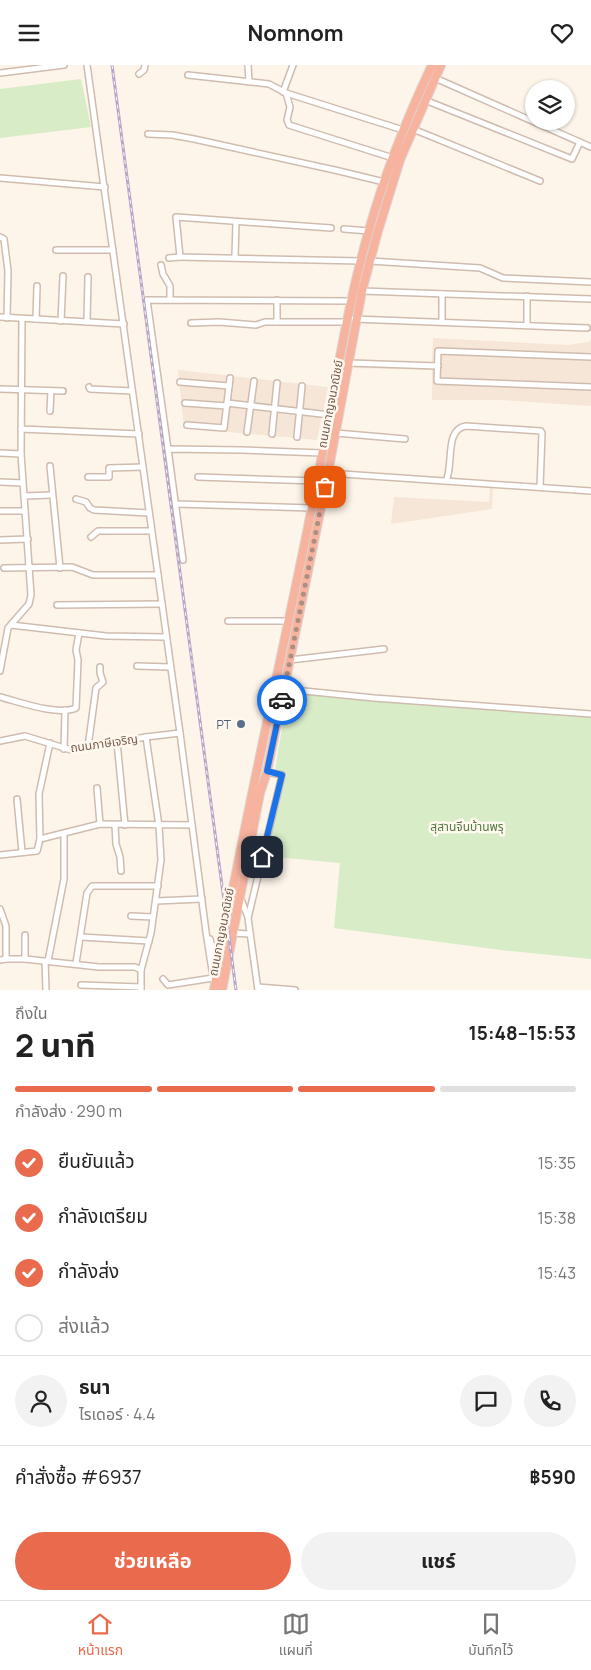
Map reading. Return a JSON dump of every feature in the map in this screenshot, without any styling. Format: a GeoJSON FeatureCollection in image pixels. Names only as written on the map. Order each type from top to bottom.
{"type":"FeatureCollection","features":[{"type":"Feature","properties":{"kind":"highway","name":"ถนนกาญจนวณิชย์"},"geometry":{"type":"LineString","coordinates":[[216,986],[229,933],[249,805],[322,453],[351,320],[362,291],[369,231],[393,158],[416,99],[432,65]]}},
{"type":"Feature","properties":{"kind":"highway","name":"ถนนกาญจนวณิชย์"},"geometry":{"type":"LineString","coordinates":[[216,986],[220,963],[240,896],[336,433],[349,363],[352,301],[392,182],[441,65]]}},
{"type":"Feature","properties":{"kind":"highway"},"geometry":{"type":"LineString","coordinates":[[249,805],[258,807]]}},
{"type":"Feature","properties":{"kind":"street"},"geometry":{"type":"LineString","coordinates":[[0,73],[64,65]]}},
{"type":"Feature","properties":{"kind":"street"},"geometry":{"type":"LineString","coordinates":[[87,65],[114,250],[206,933],[216,986],[168,985],[162,979]]}},
{"type":"Feature","properties":{"kind":"street"},"geometry":{"type":"LineString","coordinates":[[139,74],[145,69],[145,65]]}},
{"type":"Feature","properties":{"kind":"street"},"geometry":{"type":"LineString","coordinates":[[248,65],[249,81]]}},
{"type":"Feature","properties":{"kind":"street"},"geometry":{"type":"LineString","coordinates":[[293,65],[284,92],[290,107],[287,120],[289,125],[393,158]]}},
{"type":"Feature","properties":{"kind":"street"},"geometry":{"type":"LineString","coordinates":[[188,75],[269,84],[284,92],[404,130]]}},
{"type":"Feature","properties":{"kind":"street"},"geometry":{"type":"LineString","coordinates":[[435,78],[591,147]]}},
{"type":"Feature","properties":{"kind":"street"},"geometry":{"type":"LineString","coordinates":[[425,100],[572,159],[580,142]]}},
{"type":"Feature","properties":{"kind":"street"},"geometry":{"type":"LineString","coordinates":[[413,129],[540,181]]}},
{"type":"Feature","properties":{"kind":"street"},"geometry":{"type":"LineString","coordinates":[[148,134],[172,135],[194,139],[384,182]]}},
{"type":"Feature","properties":{"kind":"street"},"geometry":{"type":"LineString","coordinates":[[0,178],[105,187]]}},
{"type":"Feature","properties":{"kind":"street"},"geometry":{"type":"LineString","coordinates":[[180,257],[176,217],[332,228]]}},
{"type":"Feature","properties":{"kind":"street"},"geometry":{"type":"LineString","coordinates":[[235,257],[236,222]]}},
{"type":"Feature","properties":{"kind":"street"},"geometry":{"type":"LineString","coordinates":[[344,229],[369,231]]}},
{"type":"Feature","properties":{"kind":"street"},"geometry":{"type":"LineString","coordinates":[[0,237],[4,239],[8,271],[8,318]]}},
{"type":"Feature","properties":{"kind":"street"},"geometry":{"type":"LineString","coordinates":[[56,250],[114,250]]}},
{"type":"Feature","properties":{"kind":"street"},"geometry":{"type":"LineString","coordinates":[[169,257],[366,261],[482,269],[502,278],[591,282]]}},
{"type":"Feature","properties":{"kind":"street"},"geometry":{"type":"LineString","coordinates":[[161,265],[162,274],[170,286],[170,300]]}},
{"type":"Feature","properties":{"kind":"street"},"geometry":{"type":"LineString","coordinates":[[61,321],[63,276]]}},
{"type":"Feature","properties":{"kind":"street"},"geometry":{"type":"LineString","coordinates":[[87,322],[88,277]]}},
{"type":"Feature","properties":{"kind":"street"},"geometry":{"type":"LineString","coordinates":[[36,319],[37,286]]}},
{"type":"Feature","properties":{"kind":"street"},"geometry":{"type":"LineString","coordinates":[[362,291],[591,299]]}},
{"type":"Feature","properties":{"kind":"street"},"geometry":{"type":"LineString","coordinates":[[442,294],[442,323]]}},
{"type":"Feature","properties":{"kind":"street"},"geometry":{"type":"LineString","coordinates":[[527,297],[527,325]]}},
{"type":"Feature","properties":{"kind":"street"},"geometry":{"type":"LineString","coordinates":[[183,560],[147,300],[352,301]]}},
{"type":"Feature","properties":{"kind":"street"},"geometry":{"type":"LineString","coordinates":[[277,301],[277,322]]}},
{"type":"Feature","properties":{"kind":"street"},"geometry":{"type":"LineString","coordinates":[[0,317],[124,324]]}},
{"type":"Feature","properties":{"kind":"street"},"geometry":{"type":"LineString","coordinates":[[0,671],[10,627],[31,599],[21,429],[22,319]]}},
{"type":"Feature","properties":{"kind":"street"},"geometry":{"type":"LineString","coordinates":[[191,323],[219,322],[256,325],[264,322],[351,320],[587,328]]}},
{"type":"Feature","properties":{"kind":"street"},"geometry":{"type":"LineString","coordinates":[[591,357],[438,351],[437,381],[591,387]]}},
{"type":"Feature","properties":{"kind":"street"},"geometry":{"type":"LineString","coordinates":[[349,363],[438,366]]}},
{"type":"Feature","properties":{"kind":"street"},"geometry":{"type":"LineString","coordinates":[[187,425],[224,428],[230,377]]}},
{"type":"Feature","properties":{"kind":"street"},"geometry":{"type":"LineString","coordinates":[[248,432],[254,381]]}},
{"type":"Feature","properties":{"kind":"street"},"geometry":{"type":"LineString","coordinates":[[180,382],[229,386]]}},
{"type":"Feature","properties":{"kind":"street"},"geometry":{"type":"LineString","coordinates":[[272,434],[277,383]]}},
{"type":"Feature","properties":{"kind":"street"},"geometry":{"type":"LineString","coordinates":[[297,437],[302,386]]}},
{"type":"Feature","properties":{"kind":"street"},"geometry":{"type":"LineString","coordinates":[[89,387],[97,391],[132,391]]}},
{"type":"Feature","properties":{"kind":"street"},"geometry":{"type":"LineString","coordinates":[[0,389],[63,391]]}},
{"type":"Feature","properties":{"kind":"street"},"geometry":{"type":"LineString","coordinates":[[50,411],[51,391]]}},
{"type":"Feature","properties":{"kind":"street"},"geometry":{"type":"LineString","coordinates":[[185,403],[250,406],[330,415]]}},
{"type":"Feature","properties":{"kind":"street"},"geometry":{"type":"LineString","coordinates":[[446,481],[449,474],[453,436],[458,429],[466,426],[541,431],[540,487]]}},
{"type":"Feature","properties":{"kind":"street"},"geometry":{"type":"LineString","coordinates":[[21,429],[139,434]]}},
{"type":"Feature","properties":{"kind":"street"},"geometry":{"type":"LineString","coordinates":[[336,433],[405,439]]}},
{"type":"Feature","properties":{"kind":"street"},"geometry":{"type":"LineString","coordinates":[[168,449],[322,453]]}},
{"type":"Feature","properties":{"kind":"street"},"geometry":{"type":"LineString","coordinates":[[0,453],[22,454]]}},
{"type":"Feature","properties":{"kind":"street"},"geometry":{"type":"LineString","coordinates":[[50,466],[60,568]]}},
{"type":"Feature","properties":{"kind":"street"},"geometry":{"type":"LineString","coordinates":[[88,477],[109,477],[109,468],[143,467]]}},
{"type":"Feature","properties":{"kind":"street"},"geometry":{"type":"LineString","coordinates":[[328,473],[591,491]]}},
{"type":"Feature","properties":{"kind":"street"},"geometry":{"type":"LineString","coordinates":[[198,477],[317,481]]}},
{"type":"Feature","properties":{"kind":"street"},"geometry":{"type":"LineString","coordinates":[[0,482],[23,483]]}},
{"type":"Feature","properties":{"kind":"street"},"geometry":{"type":"LineString","coordinates":[[24,496],[52,495]]}},
{"type":"Feature","properties":{"kind":"street"},"geometry":{"type":"LineString","coordinates":[[76,499],[86,502],[94,510],[149,513]]}},
{"type":"Feature","properties":{"kind":"street"},"geometry":{"type":"LineString","coordinates":[[175,504],[312,508]]}},
{"type":"Feature","properties":{"kind":"street"},"geometry":{"type":"LineString","coordinates":[[0,511],[25,511]]}},
{"type":"Feature","properties":{"kind":"street"},"geometry":{"type":"LineString","coordinates":[[91,537],[98,531],[151,531]]}},
{"type":"Feature","properties":{"kind":"street"},"geometry":{"type":"LineString","coordinates":[[0,540],[28,539]]}},
{"type":"Feature","properties":{"kind":"street"},"geometry":{"type":"LineString","coordinates":[[4,568],[75,568],[93,575],[158,575]]}},
{"type":"Feature","properties":{"kind":"street"},"geometry":{"type":"LineString","coordinates":[[56,605],[162,604]]}},
{"type":"Feature","properties":{"kind":"street"},"geometry":{"type":"LineString","coordinates":[[228,621],[288,621]]}},
{"type":"Feature","properties":{"kind":"street"},"geometry":{"type":"LineString","coordinates":[[0,628],[10,627],[106,636],[166,637]]}},
{"type":"Feature","properties":{"kind":"street"},"geometry":{"type":"LineString","coordinates":[[0,697],[46,709],[74,709],[77,706],[78,660],[76,650],[79,633]]}},
{"type":"Feature","properties":{"kind":"street"},"geometry":{"type":"LineString","coordinates":[[290,660],[384,649]]}},
{"type":"Feature","properties":{"kind":"street"},"geometry":{"type":"LineString","coordinates":[[137,666],[170,667]]}},
{"type":"Feature","properties":{"kind":"street"},"geometry":{"type":"LineString","coordinates":[[88,747],[96,688],[103,681],[100,667]]}},
{"type":"Feature","properties":{"kind":"street"},"geometry":{"type":"LineString","coordinates":[[284,689],[374,698],[591,714]]}},
{"type":"Feature","properties":{"kind":"street"},"geometry":{"type":"LineString","coordinates":[[64,749],[65,710]]}},
{"type":"Feature","properties":{"kind":"street","name":"ถนนภาษีเจริญ"},"geometry":{"type":"LineString","coordinates":[[0,741],[25,736],[71,750],[180,733]]}},
{"type":"Feature","properties":{"kind":"street"},"geometry":{"type":"LineString","coordinates":[[81,985],[141,988],[141,970],[149,941],[161,860],[159,826],[146,737]]}},
{"type":"Feature","properties":{"kind":"street"},"geometry":{"type":"LineString","coordinates":[[117,742],[125,825]]}},
{"type":"Feature","properties":{"kind":"street"},"geometry":{"type":"LineString","coordinates":[[0,855],[37,851],[40,839],[39,794],[50,743]]}},
{"type":"Feature","properties":{"kind":"street"},"geometry":{"type":"LineString","coordinates":[[248,918],[282,775],[267,771]]}},
{"type":"Feature","properties":{"kind":"street"},"geometry":{"type":"LineString","coordinates":[[97,788],[100,824]]}},
{"type":"Feature","properties":{"kind":"street"},"geometry":{"type":"LineString","coordinates":[[17,799],[22,852]]}},
{"type":"Feature","properties":{"kind":"street"},"geometry":{"type":"LineString","coordinates":[[40,839],[100,824],[192,825]]}},
{"type":"Feature","properties":{"kind":"street"},"geometry":{"type":"LineString","coordinates":[[115,825],[116,845],[120,857],[121,871]]}},
{"type":"Feature","properties":{"kind":"street"},"geometry":{"type":"LineString","coordinates":[[46,990],[47,961],[64,879],[64,833]]}},
{"type":"Feature","properties":{"kind":"street"},"geometry":{"type":"LineString","coordinates":[[76,963],[87,893],[92,886],[158,887]]}},
{"type":"Feature","properties":{"kind":"street"},"geometry":{"type":"LineString","coordinates":[[240,896],[248,918],[258,989],[295,990]]}},
{"type":"Feature","properties":{"kind":"street"},"geometry":{"type":"LineString","coordinates":[[156,901],[202,899]]}},
{"type":"Feature","properties":{"kind":"street"},"geometry":{"type":"LineString","coordinates":[[0,909],[6,925],[3,959],[76,963],[99,967],[135,967],[141,970]]}},
{"type":"Feature","properties":{"kind":"street"},"geometry":{"type":"LineString","coordinates":[[131,916],[153,917]]}},
{"type":"Feature","properties":{"kind":"street"},"geometry":{"type":"LineString","coordinates":[[206,933],[210,938],[215,959],[220,963]]}},
{"type":"Feature","properties":{"kind":"street"},"geometry":{"type":"LineString","coordinates":[[229,933],[250,934]]}},
{"type":"Feature","properties":{"kind":"street"},"geometry":{"type":"LineString","coordinates":[[25,959],[26,935]]}},
{"type":"Feature","properties":{"kind":"street"},"geometry":{"type":"LineString","coordinates":[[81,937],[149,941]]}},
{"type":"Feature","properties":{"kind":"shaded area"},"geometry":{"type":"Polygon","coordinates":[[[433,338],[568,345],[589,342],[591,339],[591,406],[501,400],[432,400],[432,370],[354,368],[357,359],[432,363],[433,338]]]}},
{"type":"Feature","properties":{"kind":"shaded area"},"geometry":{"type":"Polygon","coordinates":[[[178,370],[328,387],[317,440],[184,428],[178,370]]]}},
{"type":"Feature","properties":{"kind":"shaded area"},"geometry":{"type":"Polygon","coordinates":[[[490,486],[493,487],[492,509],[391,524],[394,497],[489,502],[490,486]]]}},
{"type":"Feature","properties":{"kind":"green space"},"geometry":{"type":"Polygon","coordinates":[[[81,79],[91,127],[0,138],[0,89],[81,79]]]}},
{"type":"Feature","properties":{"kind":"green space","name":"สุสานจีนบ้านพรุ"},"geometry":{"type":"Polygon","coordinates":[[[288,691],[591,716],[591,959],[501,950],[334,928],[340,863],[265,856],[284,773],[275,770],[288,691]]]}},
{"type":"Feature","properties":{"kind":"railway"},"geometry":{"type":"LineString","coordinates":[[112,65],[236,990]]}},
{"type":"Feature","properties":{"kind":"way so far"},"geometry":{"type":"LineString","coordinates":[[282,700],[325,487]]}},
{"type":"Feature","properties":{"kind":"place","name":"PT"},"geometry":{"type":"Point","coordinates":[241,724]}},
{"type":"Feature","properties":{"kind":"route"},"geometry":{"type":"LineString","coordinates":[[262,857],[282,775],[267,771],[282,700]]}}]}
